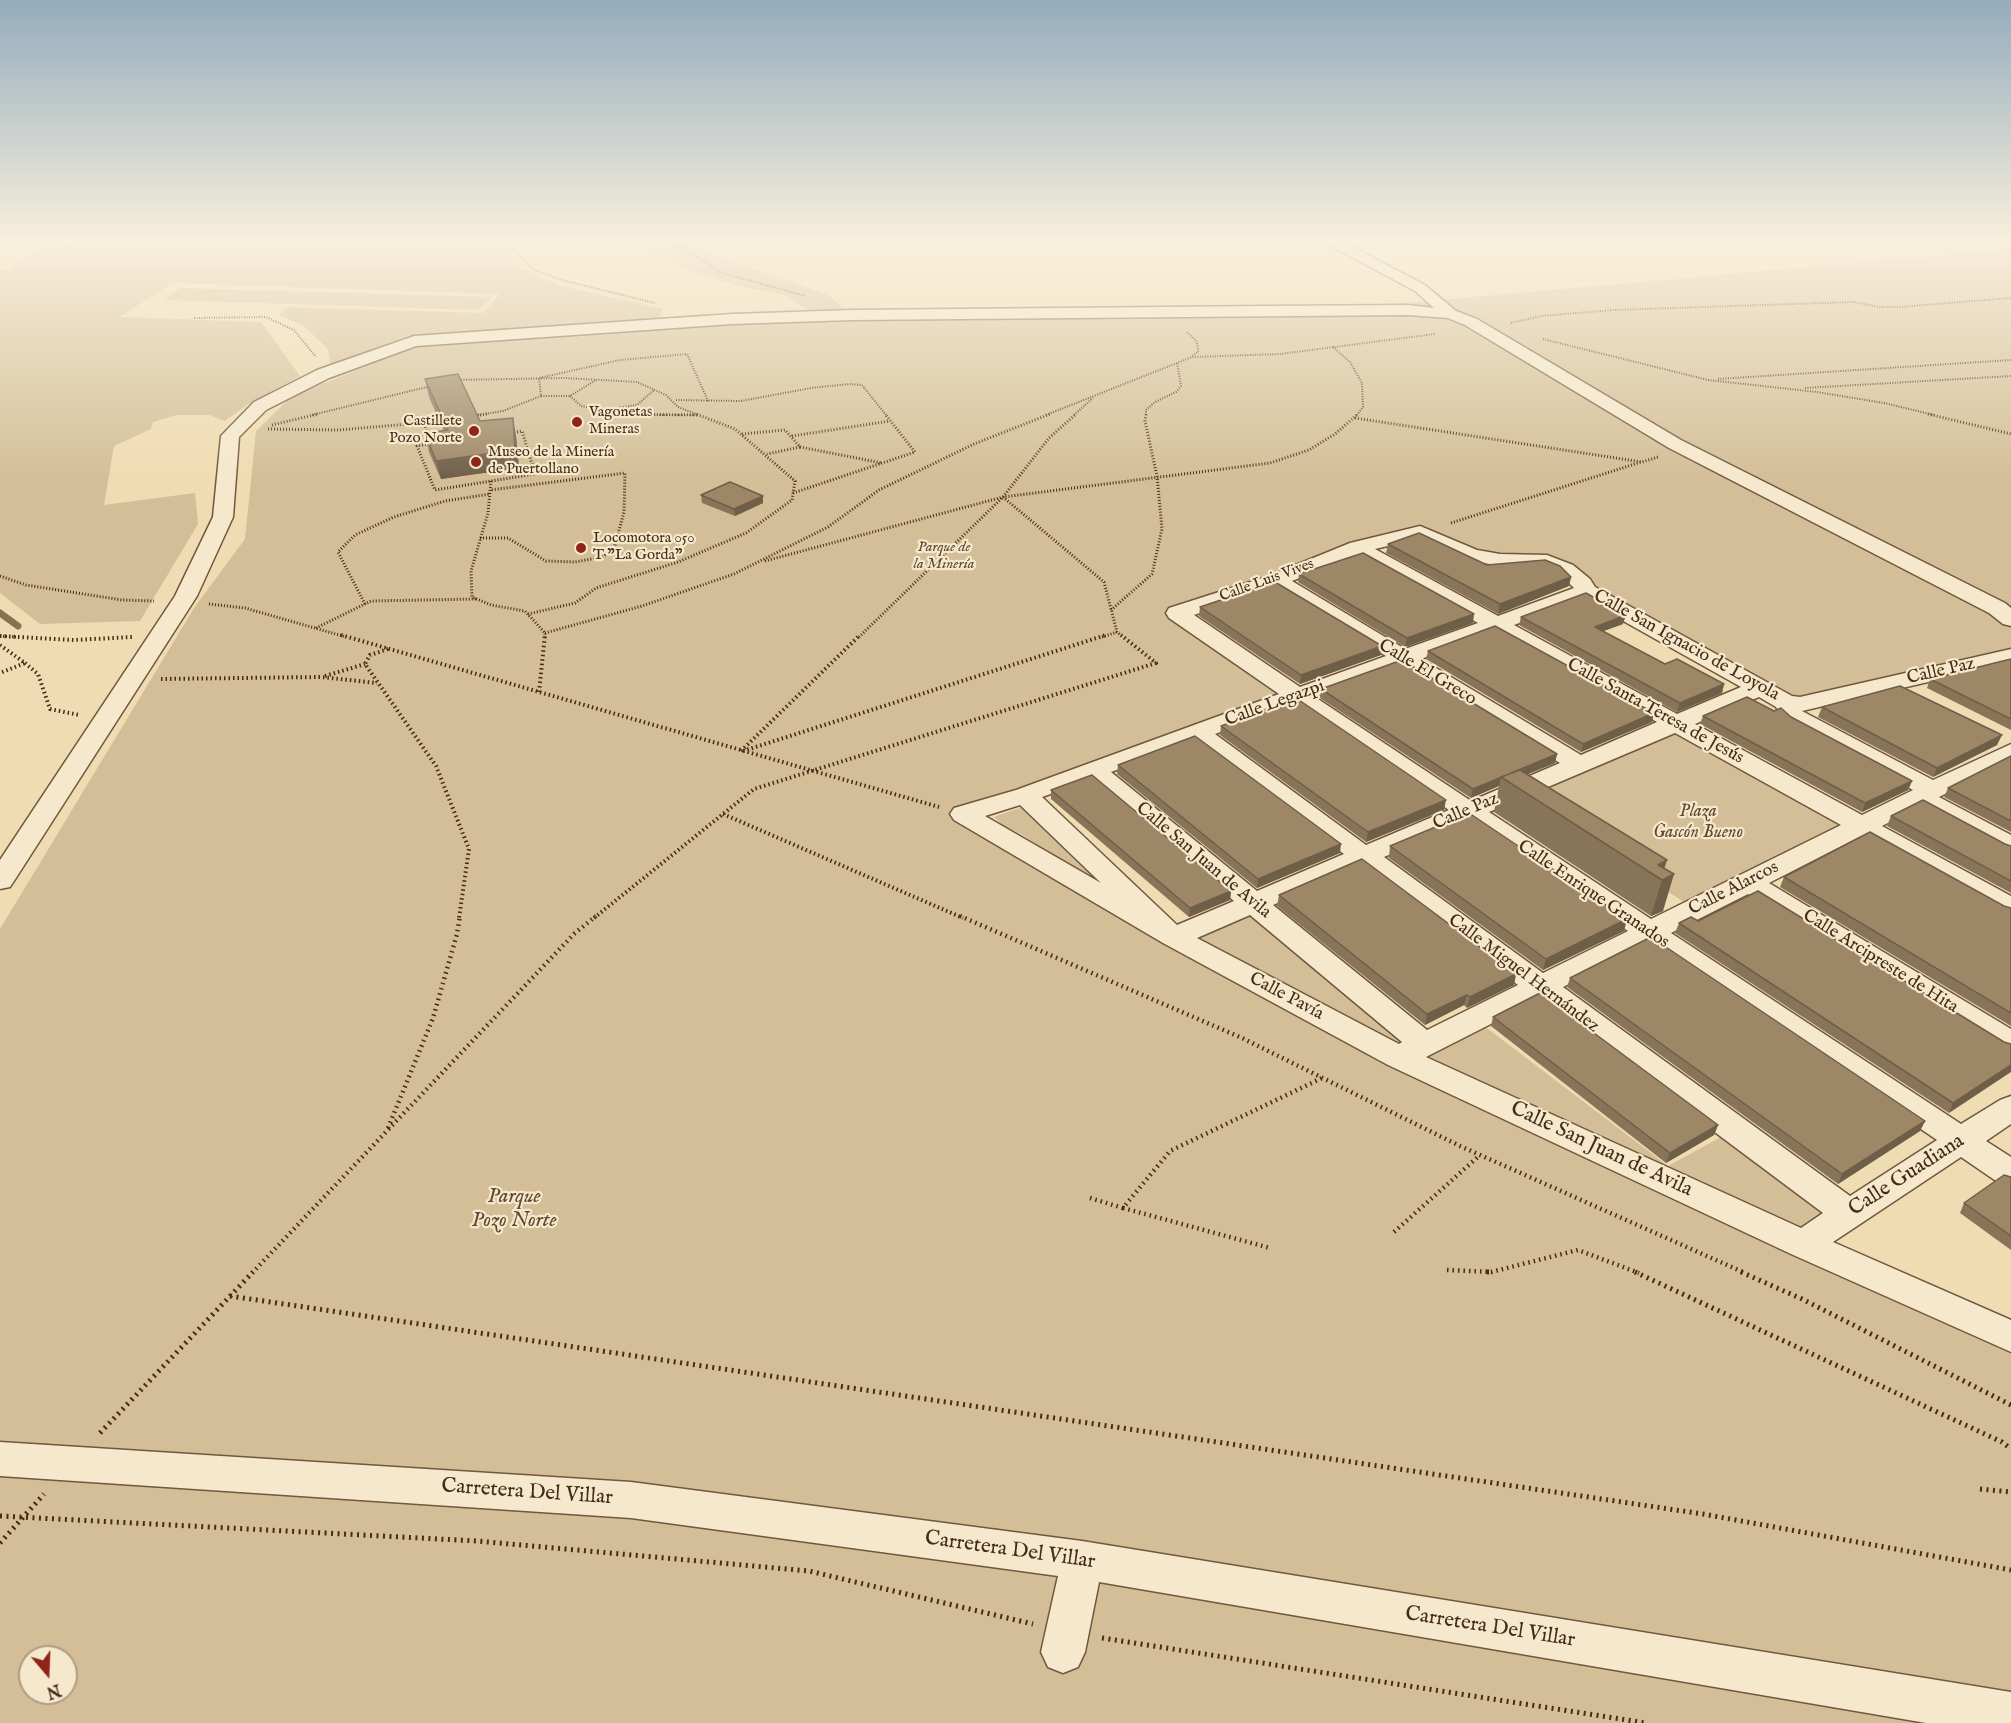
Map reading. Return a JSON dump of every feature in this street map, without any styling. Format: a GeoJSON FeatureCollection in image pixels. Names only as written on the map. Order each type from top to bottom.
{"type":"FeatureCollection","features":[{"type":"Feature","properties":{"kind":"street"},"geometry":{"type":"LineString","coordinates":[[0,881],[182,602],[223,517],[230,436],[260,406],[315,378],[414,340],[726,319]]}},
{"type":"Feature","properties":{"kind":"street"},"geometry":{"type":"LineString","coordinates":[[1463,319],[1480,327],[1686,450],[1997,608],[2011,619]]}},
{"type":"Feature","properties":{"kind":"street"},"geometry":{"type":"LineString","coordinates":[[1357,547],[1420,532]]}},
{"type":"Feature","properties":{"kind":"street","name":"Calle San Ignacio de Loyola"},"geometry":{"type":"LineString","coordinates":[[1420,532],[1451,548],[1473,555],[1500,560],[1548,561],[1566,569],[1583,583],[1586,591],[1759,688],[1794,704],[1789,711],[1797,719],[1926,793],[2011,846]]}},
{"type":"Feature","properties":{"kind":"street","name":"Calle Luis Vives"},"geometry":{"type":"LineString","coordinates":[[1177,613],[1276,580],[1357,547]]}},
{"type":"Feature","properties":{"kind":"street","name":"Calle Santa Teresa de Jesús"},"geometry":{"type":"LineString","coordinates":[[1357,547],[2011,908]]}},
{"type":"Feature","properties":{"kind":"street","name":"Calle El Greco"},"geometry":{"type":"LineString","coordinates":[[1276,580],[1579,764]]}},
{"type":"Feature","properties":{"kind":"street","name":"Calle Legazpi"},"geometry":{"type":"LineString","coordinates":[[963,814],[1025,795],[1586,591]]}},
{"type":"Feature","properties":{"kind":"street","name":"Calle Enrique Granados"},"geometry":{"type":"LineString","coordinates":[[1177,613],[1297,696],[2011,1174]]}},
{"type":"Feature","properties":{"kind":"street","name":"Calle Paz"},"geometry":{"type":"LineString","coordinates":[[1794,704],[2011,657]]}},
{"type":"Feature","properties":{"kind":"street"},"geometry":{"type":"LineString","coordinates":[[1893,683],[1925,699]]}},
{"type":"Feature","properties":{"kind":"street","name":"Calle Paz"},"geometry":{"type":"LineString","coordinates":[[1173,937],[1759,688]]}},
{"type":"Feature","properties":{"kind":"street","name":"Calle Miguel Hernández"},"geometry":{"type":"LineString","coordinates":[[1197,733],[1849,1214]]}},
{"type":"Feature","properties":{"kind":"street","name":"Calle Alarcos"},"geometry":{"type":"LineString","coordinates":[[1411,1050],[1926,793],[2007,742]]}},
{"type":"Feature","properties":{"kind":"street","name":"Calle San Juan de Avila"},"geometry":{"type":"LineString","coordinates":[[1093,770],[1253,903],[1411,1050],[1803,1244]]}},
{"type":"Feature","properties":{"kind":"street","name":"Calle Pavía"},"geometry":{"type":"LineString","coordinates":[[1025,795],[1173,937]]}},
{"type":"Feature","properties":{"kind":"street","name":"Calle Pavía"},"geometry":{"type":"LineString","coordinates":[[963,814],[1173,937],[1411,1050]]}},
{"type":"Feature","properties":{"kind":"street","name":"Calle Arcipreste de Hita"},"geometry":{"type":"LineString","coordinates":[[1748,882],[2011,1043]]}},
{"type":"Feature","properties":{"kind":"street","name":"Calle Guadiana"},"geometry":{"type":"LineString","coordinates":[[1803,1244],[2011,1108]]}},
{"type":"Feature","properties":{"kind":"street"},"geometry":{"type":"LineString","coordinates":[[1803,1244],[2011,1337]]}},
{"type":"Feature","properties":{"kind":"street","name":"Carretera Del Villar"},"geometry":{"type":"LineString","coordinates":[[0,1459],[631,1500],[1082,1560],[2011,1715]]}},
{"type":"Feature","properties":{"kind":"street"},"geometry":{"type":"LineString","coordinates":[[1065,1642],[1082,1560]]}},
{"type":"Feature","properties":{"kind":"path"},"geometry":{"type":"LineString","coordinates":[[271,319],[294,330],[316,354],[315,378]]}},
{"type":"Feature","properties":{"kind":"path"},"geometry":{"type":"LineString","coordinates":[[545,633],[642,606],[734,574],[828,527],[879,490],[974,444],[1192,357],[1280,354],[1522,319]]}},
{"type":"Feature","properties":{"kind":"path"},"geometry":{"type":"LineString","coordinates":[[1540,338],[1708,380],[1793,389],[1884,403],[2011,434]]}},
{"type":"Feature","properties":{"kind":"path"},"geometry":{"type":"LineString","coordinates":[[755,563],[1003,497],[1270,463],[1309,450],[1324,442],[1354,418],[1363,406],[1362,383],[1350,362],[1333,347]]}},
{"type":"Feature","properties":{"kind":"path"},"geometry":{"type":"LineString","coordinates":[[538,378],[620,360],[687,354],[708,401]]}},
{"type":"Feature","properties":{"kind":"path"},"geometry":{"type":"LineString","coordinates":[[1708,380],[2011,360]]}},
{"type":"Feature","properties":{"kind":"path"},"geometry":{"type":"LineString","coordinates":[[1111,610],[1152,574],[1162,529],[1157,476],[1145,422],[1146,410],[1155,402],[1176,392],[1181,386],[1177,362]]}},
{"type":"Feature","properties":{"kind":"path"},"geometry":{"type":"LineString","coordinates":[[1793,389],[2011,376]]}},
{"type":"Feature","properties":{"kind":"path"},"geometry":{"type":"LineString","coordinates":[[453,381],[463,378],[538,378],[637,382],[666,395],[678,407],[735,429],[795,481],[792,500],[746,533],[678,562],[596,588],[574,603],[528,614]]}},
{"type":"Feature","properties":{"kind":"path"},"geometry":{"type":"LineString","coordinates":[[538,378],[541,396]]}},
{"type":"Feature","properties":{"kind":"path"},"geometry":{"type":"LineString","coordinates":[[469,416],[503,411],[541,396],[570,396],[597,380]]}},
{"type":"Feature","properties":{"kind":"path"},"geometry":{"type":"LineString","coordinates":[[676,400],[741,401],[811,388],[850,384],[861,386],[915,452],[793,493]]}},
{"type":"Feature","properties":{"kind":"path"},"geometry":{"type":"LineString","coordinates":[[237,429],[275,425],[433,386]]}},
{"type":"Feature","properties":{"kind":"path"},"geometry":{"type":"LineString","coordinates":[[606,410],[638,405],[654,390]]}},
{"type":"Feature","properties":{"kind":"path"},"geometry":{"type":"LineString","coordinates":[[740,752],[1003,497],[1049,438],[1097,394]]}},
{"type":"Feature","properties":{"kind":"path"},"geometry":{"type":"LineString","coordinates":[[570,396],[580,406],[622,415],[699,415]]}},
{"type":"Feature","properties":{"kind":"path"},"geometry":{"type":"LineString","coordinates":[[1354,418],[1642,462]]}},
{"type":"Feature","properties":{"kind":"path"},"geometry":{"type":"LineString","coordinates":[[237,429],[339,430],[447,420]]}},
{"type":"Feature","properties":{"kind":"path"},"geometry":{"type":"LineString","coordinates":[[791,437],[890,421]]}},
{"type":"Feature","properties":{"kind":"path"},"geometry":{"type":"LineString","coordinates":[[424,423],[430,444],[417,446],[435,490],[535,474],[522,431],[511,433]]}},
{"type":"Feature","properties":{"kind":"path"},"geometry":{"type":"LineString","coordinates":[[742,434],[785,430],[800,447]]}},
{"type":"Feature","properties":{"kind":"path"},"geometry":{"type":"LineString","coordinates":[[766,454],[800,447],[883,463]]}},
{"type":"Feature","properties":{"kind":"path"},"geometry":{"type":"LineString","coordinates":[[1420,532],[1686,450]]}},
{"type":"Feature","properties":{"kind":"path"},"geometry":{"type":"LineString","coordinates":[[365,604],[338,552],[355,535],[393,517],[444,501],[490,492],[625,473],[624,512],[614,549],[602,557],[575,562],[546,561],[508,538],[480,538]]}},
{"type":"Feature","properties":{"kind":"path"},"geometry":{"type":"LineString","coordinates":[[491,481],[488,513],[471,571],[472,597],[491,605],[525,611],[545,633],[539,692]]}},
{"type":"Feature","properties":{"kind":"path"},"geometry":{"type":"LineString","coordinates":[[0,1543],[71,1463],[573,934],[754,789],[1156,663],[1117,632],[1104,582],[1003,497]]}},
{"type":"Feature","properties":{"kind":"path"},"geometry":{"type":"LineString","coordinates":[[0,576],[26,585],[122,600],[182,602],[245,608],[740,752],[963,814]]}},
{"type":"Feature","properties":{"kind":"path"},"geometry":{"type":"LineString","coordinates":[[316,628],[371,601],[477,599]]}},
{"type":"Feature","properties":{"kind":"path"},"geometry":{"type":"LineString","coordinates":[[740,752],[1117,632]]}},
{"type":"Feature","properties":{"kind":"path"},"geometry":{"type":"LineString","coordinates":[[0,636],[74,640],[159,636]]}},
{"type":"Feature","properties":{"kind":"path"},"geometry":{"type":"LineString","coordinates":[[0,645],[38,674],[50,709],[103,721]]}},
{"type":"Feature","properties":{"kind":"path"},"geometry":{"type":"LineString","coordinates":[[321,677],[365,664],[370,656],[389,649]]}},
{"type":"Feature","properties":{"kind":"path"},"geometry":{"type":"LineString","coordinates":[[0,673],[25,663]]}},
{"type":"Feature","properties":{"kind":"path"},"geometry":{"type":"LineString","coordinates":[[365,664],[436,766],[469,849],[457,934],[434,1018],[386,1132]]}},
{"type":"Feature","properties":{"kind":"path"},"geometry":{"type":"LineString","coordinates":[[130,679],[321,677],[377,682]]}},
{"type":"Feature","properties":{"kind":"path"},"geometry":{"type":"LineString","coordinates":[[723,814],[1242,1038],[1480,1155],[1802,1299],[2011,1405]]}},
{"type":"Feature","properties":{"kind":"path"},"geometry":{"type":"LineString","coordinates":[[1124,1208],[1170,1150],[1323,1078]]}},
{"type":"Feature","properties":{"kind":"path"},"geometry":{"type":"LineString","coordinates":[[1395,1232],[1480,1155]]}},
{"type":"Feature","properties":{"kind":"path"},"geometry":{"type":"LineString","coordinates":[[1090,1198],[1270,1248]]}},
{"type":"Feature","properties":{"kind":"path"},"geometry":{"type":"LineString","coordinates":[[1447,1270],[1491,1272],[1578,1251],[1646,1276],[2002,1442],[2011,1449]]}},
{"type":"Feature","properties":{"kind":"path"},"geometry":{"type":"LineString","coordinates":[[230,1296],[1702,1514],[2011,1570]]}},
{"type":"Feature","properties":{"kind":"path"},"geometry":{"type":"LineString","coordinates":[[1980,1489],[2011,1492]]}},
{"type":"Feature","properties":{"kind":"path"},"geometry":{"type":"LineString","coordinates":[[0,1516],[477,1541],[809,1571],[1065,1642],[1647,1723]]}},
{"type":"Feature","properties":{"kind":"green space"},"geometry":{"type":"Polygon","coordinates":[[[0,319],[188,319],[261,322],[300,376],[247,405],[225,421],[209,415],[177,415],[153,422],[151,429],[114,446],[104,505],[195,493],[198,524],[140,621],[40,624],[0,593],[0,319]]]}},
{"type":"Feature","properties":{"kind":"green space"},"geometry":{"type":"Polygon","coordinates":[[[289,319],[658,319],[410,335],[330,365],[328,349],[304,326],[289,319]]]}},
{"type":"Feature","properties":{"kind":"green space","name":"Parque Pozo Norte"},"geometry":{"type":"Polygon","coordinates":[[[826,319],[2011,319],[2011,656],[1800,704],[1583,583],[1500,560],[1420,532],[1178,613],[1297,696],[963,814],[1173,937],[1253,903],[1424,1044],[1475,1019],[1668,1166],[1734,1130],[1849,1214],[1804,1244],[2011,1337],[2011,1723],[0,1723],[0,929],[194,608],[245,539],[256,431],[292,396],[424,343],[826,319]]]}},
{"type":"Feature","properties":{"kind":"green space","name":"Plaza Gascón Bueno"},"geometry":{"type":"Polygon","coordinates":[[[1674,724],[1860,826],[1695,909],[1512,792],[1674,724]]]}},
{"type":"Feature","properties":{"kind":"green space"},"geometry":{"type":"Polygon","coordinates":[[[1022,807],[1123,900],[1021,834],[1002,825],[994,817],[1022,807]]]}},
{"type":"Feature","properties":{"kind":"building"},"geometry":{"type":"Polygon","coordinates":[[[458,374],[480,421],[513,418],[515,450],[436,461],[425,433],[448,430],[425,379],[458,374]]]}},
{"type":"Feature","properties":{"kind":"building"},"geometry":{"type":"Polygon","coordinates":[[[730,482],[763,496],[734,509],[701,495],[730,482]]]}},
{"type":"Feature","properties":{"kind":"building"},"geometry":{"type":"Polygon","coordinates":[[[1419,533],[1487,565],[1545,560],[1560,566],[1571,577],[1500,604],[1388,544],[1419,533]]]}},
{"type":"Feature","properties":{"kind":"building"},"geometry":{"type":"Polygon","coordinates":[[[1363,553],[1474,614],[1407,638],[1299,574],[1363,553]]]}},
{"type":"Feature","properties":{"kind":"building"},"geometry":{"type":"Polygon","coordinates":[[[1275,582],[1382,646],[1301,675],[1200,607],[1275,582]]]}},
{"type":"Feature","properties":{"kind":"building"},"geometry":{"type":"Polygon","coordinates":[[[1586,593],[1626,615],[1595,627],[1665,664],[1677,659],[1724,684],[1680,703],[1521,617],[1586,593]]]}},
{"type":"Feature","properties":{"kind":"building"},"geometry":{"type":"Polygon","coordinates":[[[1495,626],[1654,713],[1583,744],[1428,651],[1495,626]]]}},
{"type":"Feature","properties":{"kind":"building"},"geometry":{"type":"Polygon","coordinates":[[[2011,659],[2011,719],[1930,679],[2011,659]]]}},
{"type":"Feature","properties":{"kind":"building"},"geometry":{"type":"Polygon","coordinates":[[[1402,660],[1557,754],[1473,789],[1321,689],[1402,660]]]}},
{"type":"Feature","properties":{"kind":"building"},"geometry":{"type":"Polygon","coordinates":[[[1900,686],[2002,735],[1937,768],[1822,707],[1900,686]]]}},
{"type":"Feature","properties":{"kind":"building"},"geometry":{"type":"Polygon","coordinates":[[[1747,697],[1774,711],[1781,708],[1791,717],[1912,781],[1865,803],[1703,716],[1747,697]]]}},
{"type":"Feature","properties":{"kind":"building"},"geometry":{"type":"Polygon","coordinates":[[[1296,698],[1446,800],[1368,832],[1221,726],[1296,698]]]}},
{"type":"Feature","properties":{"kind":"building"},"geometry":{"type":"Polygon","coordinates":[[[1195,736],[1341,844],[1258,879],[1118,765],[1195,736]]]}},
{"type":"Feature","properties":{"kind":"building"},"geometry":{"type":"Polygon","coordinates":[[[2011,756],[2011,821],[1948,788],[2011,756]]]}},
{"type":"Feature","properties":{"kind":"building"},"geometry":{"type":"Polygon","coordinates":[[[1520,770],[1667,860],[1658,865],[1674,874],[1662,880],[1501,777],[1520,770]]]}},
{"type":"Feature","properties":{"kind":"building"},"geometry":{"type":"Polygon","coordinates":[[[1092,775],[1231,891],[1190,908],[1051,790],[1092,775]]]}},
{"type":"Feature","properties":{"kind":"building"},"geometry":{"type":"Polygon","coordinates":[[[1923,800],[2011,846],[2011,881],[1891,816],[1923,800]]]}},
{"type":"Feature","properties":{"kind":"building"},"geometry":{"type":"Polygon","coordinates":[[[1469,813],[1627,919],[1546,959],[1390,846],[1469,813]]]}},
{"type":"Feature","properties":{"kind":"building"},"geometry":{"type":"Polygon","coordinates":[[[1870,832],[2011,908],[2011,1013],[1784,877],[1870,832]]]}},
{"type":"Feature","properties":{"kind":"building"},"geometry":{"type":"Polygon","coordinates":[[[1362,859],[1516,974],[1470,997],[1467,995],[1427,1014],[1279,895],[1362,859]]]}},
{"type":"Feature","properties":{"kind":"building"},"geometry":{"type":"Polygon","coordinates":[[[1758,891],[2004,1042],[2011,1044],[2011,1065],[1953,1103],[1679,923],[1691,917],[1698,921],[1758,891]]]}},
{"type":"Feature","properties":{"kind":"building"},"geometry":{"type":"Polygon","coordinates":[[[1651,937],[1925,1121],[1842,1174],[1570,978],[1651,937]]]}},
{"type":"Feature","properties":{"kind":"building"},"geometry":{"type":"Polygon","coordinates":[[[1540,993],[1718,1125],[1670,1153],[1493,1017],[1540,993]]]}},
{"type":"Feature","properties":{"kind":"building"},"geometry":{"type":"Polygon","coordinates":[[[2004,1175],[2011,1177],[2011,1236],[1964,1203],[2004,1175]]]}},
{"type":"Feature","properties":{"kind":"waterway"},"geometry":{"type":"LineString","coordinates":[[0,613],[18,626]]}},
{"type":"Feature","properties":{"kind":"place","name":"Vagonetas Mineras"},"geometry":{"type":"Point","coordinates":[577,422]}},
{"type":"Feature","properties":{"kind":"place","name":"Castillete Pozo Norte"},"geometry":{"type":"Point","coordinates":[474,431]}},
{"type":"Feature","properties":{"kind":"place","name":"Museo de la Minería de Puertollano"},"geometry":{"type":"Point","coordinates":[476,462]}},
{"type":"Feature","properties":{"kind":"place","name":"Locomotora 050 T \"La Gorda\""},"geometry":{"type":"Point","coordinates":[581,548]}},
{"type":"Feature","properties":{"kind":"park label","name":"Parque de la Minería"},"geometry":{"type":"Point","coordinates":[944,556]}}]}
